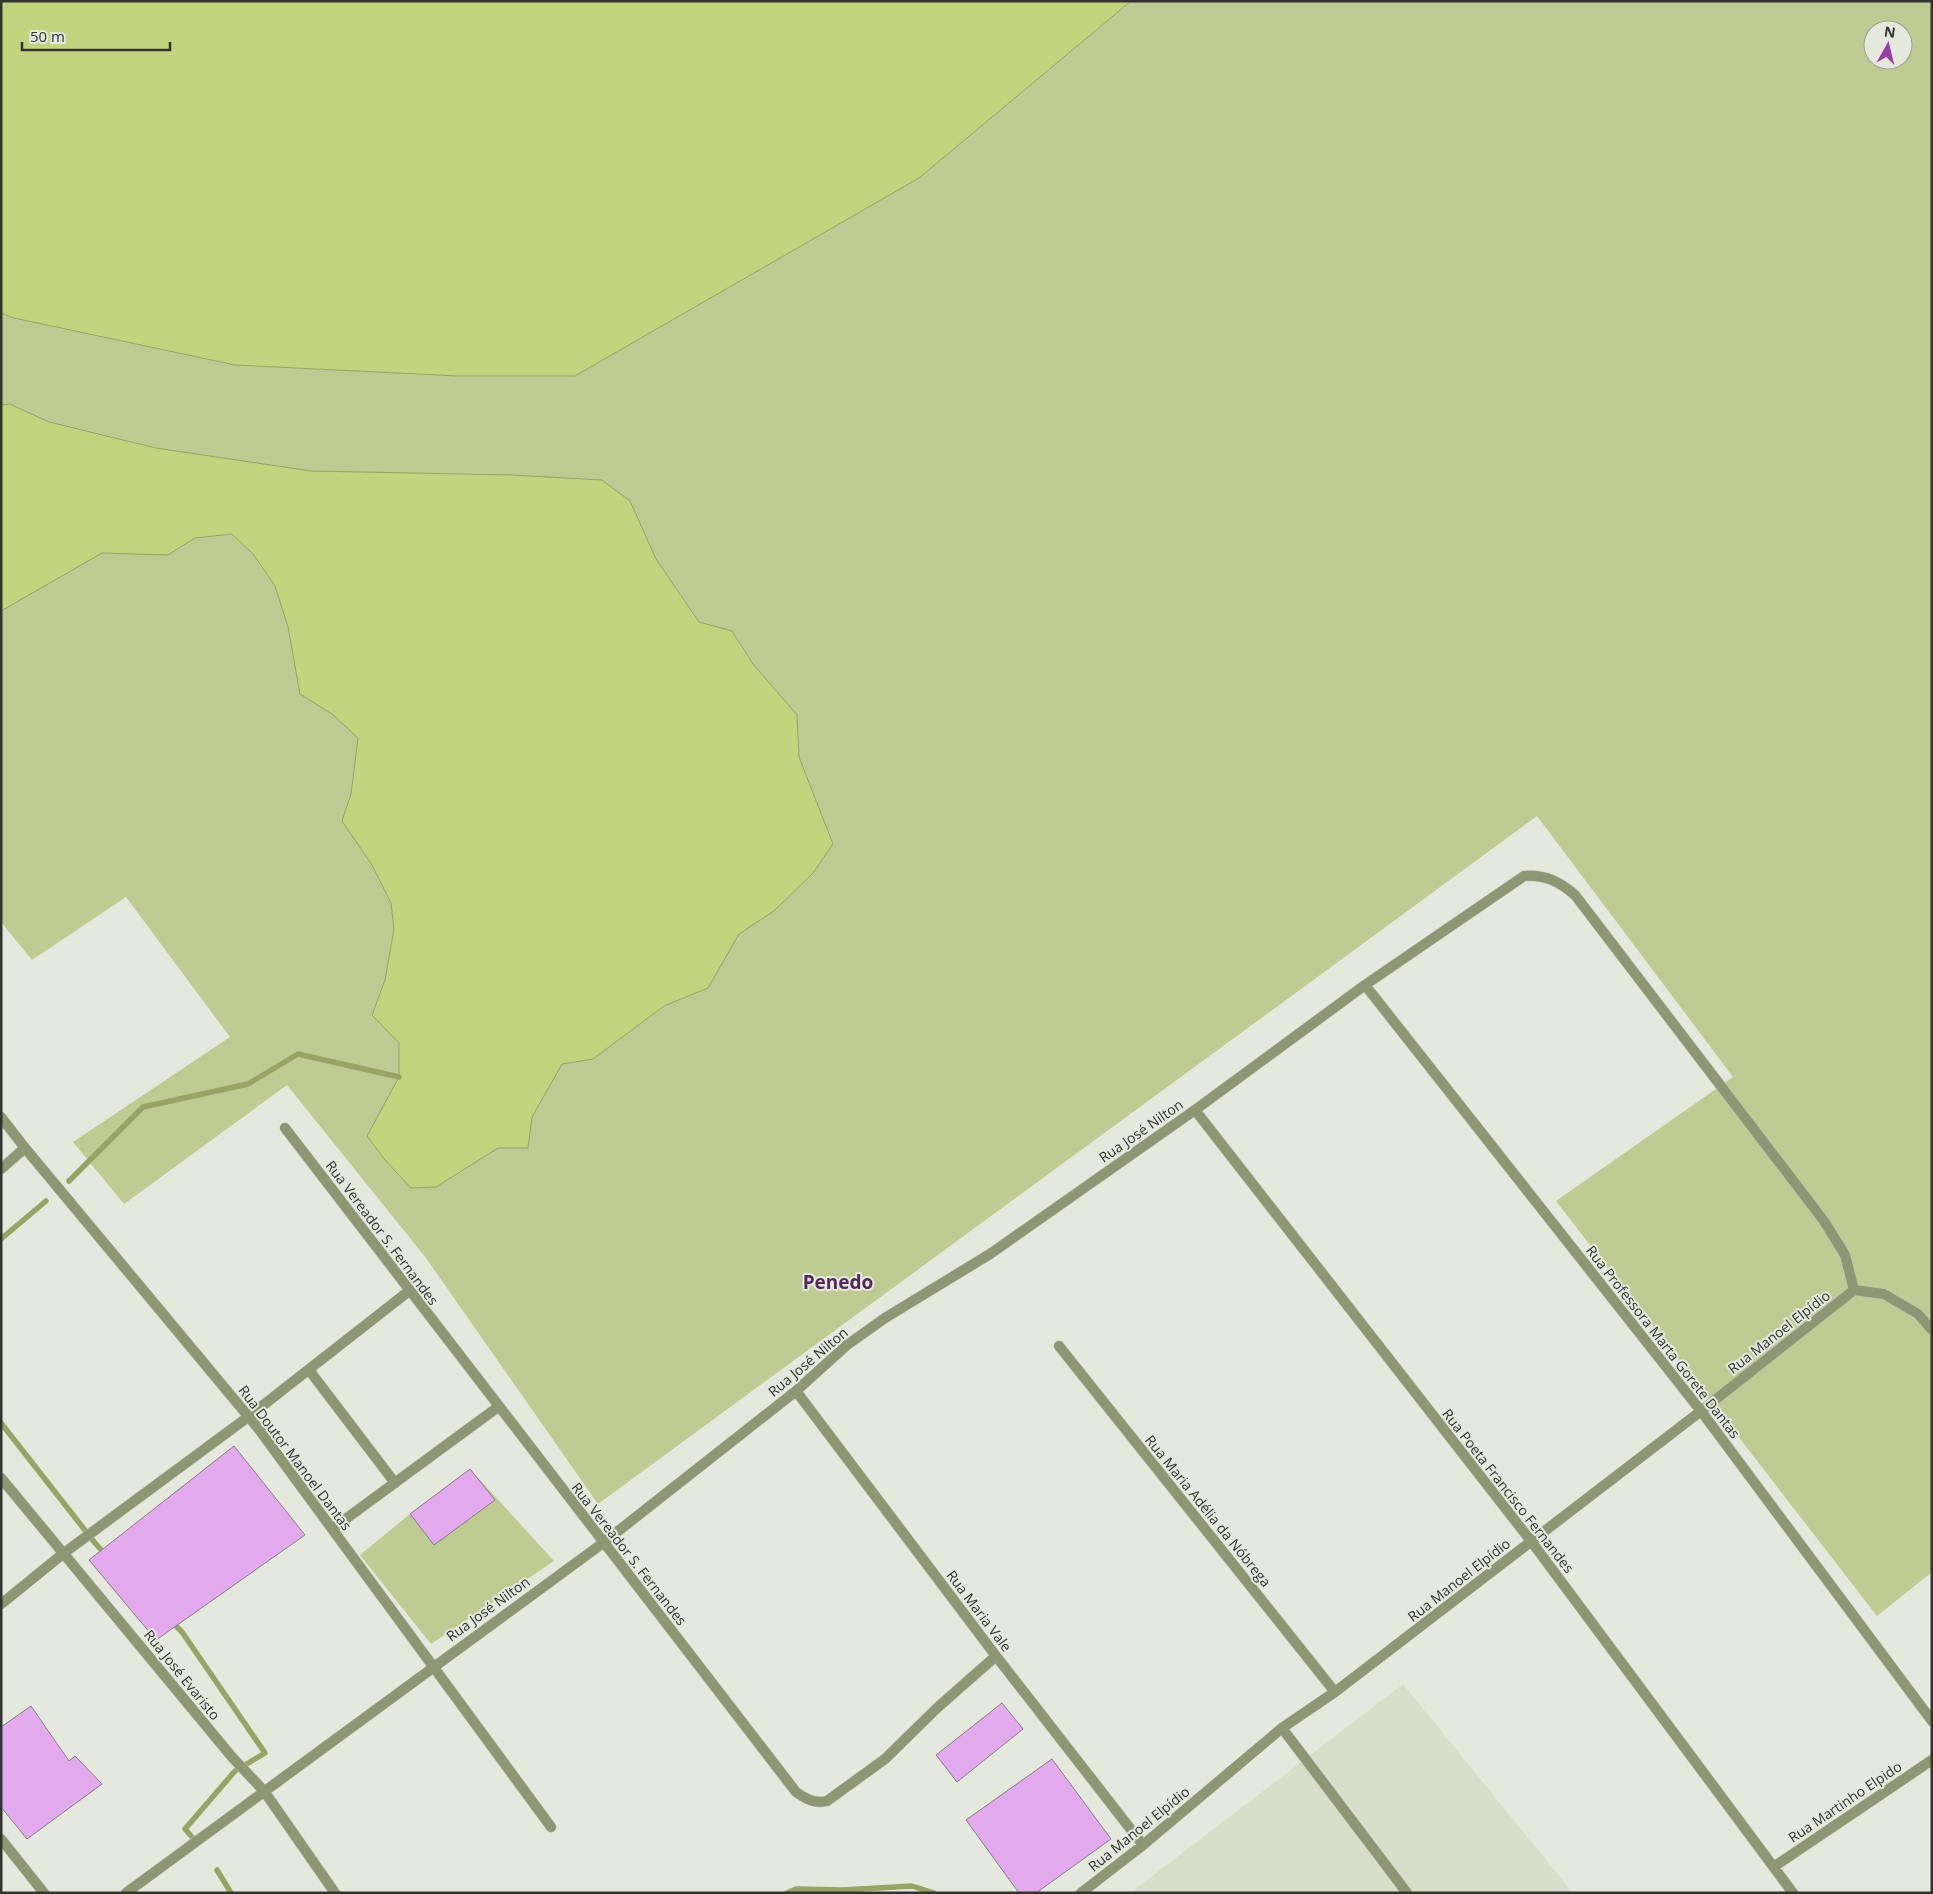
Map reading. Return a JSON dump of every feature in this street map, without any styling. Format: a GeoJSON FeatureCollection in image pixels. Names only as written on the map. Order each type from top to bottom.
{"type":"FeatureCollection","features":[{"type":"Feature","properties":{"kind":"street","name":"Rua José Nilton"},"geometry":{"type":"LineString","coordinates":[[126,1893],[603,1543],[796,1391],[848,1344],[885,1318],[990,1254],[1195,1110],[1365,985],[1524,876],[1536,875],[1561,883],[1575,895],[1824,1221],[1845,1255],[1854,1290]]}},
{"type":"Feature","properties":{"kind":"street","name":"Rua Professora Marta Gorete Dantas"},"geometry":{"type":"LineString","coordinates":[[1365,985],[1701,1411],[1932,1721]]}},
{"type":"Feature","properties":{"kind":"street","name":"Rua Poeta Francisco Fernandes"},"geometry":{"type":"LineString","coordinates":[[1195,1110],[1531,1541],[1775,1866],[1793,1893]]}},
{"type":"Feature","properties":{"kind":"street","name":"Rua Doutor Manoel Dantas"},"geometry":{"type":"LineString","coordinates":[[1,1117],[248,1417],[551,1827]]}},
{"type":"Feature","properties":{"kind":"street","name":"Rua Vereador S. Fernandes"},"geometry":{"type":"LineString","coordinates":[[284,1128],[796,1792],[809,1800],[827,1801],[885,1759],[937,1708],[996,1656]]}},
{"type":"Feature","properties":{"kind":"street"},"geometry":{"type":"LineString","coordinates":[[1,1169],[25,1148]]}},
{"type":"Feature","properties":{"kind":"street"},"geometry":{"type":"LineString","coordinates":[[1854,1290],[1884,1294],[1918,1314],[1932,1330]]}},
{"type":"Feature","properties":{"kind":"street","name":"Rua Manoel Elpídio"},"geometry":{"type":"LineString","coordinates":[[1082,1893],[1143,1845],[1282,1728],[1335,1692],[1701,1411],[1854,1290]]}},
{"type":"Feature","properties":{"kind":"street"},"geometry":{"type":"LineString","coordinates":[[1,1604],[64,1553],[248,1417],[410,1291]]}},
{"type":"Feature","properties":{"kind":"street","name":"Rua Maria Adélia da Nóbrega"},"geometry":{"type":"LineString","coordinates":[[1059,1346],[1335,1692]]}},
{"type":"Feature","properties":{"kind":"street"},"geometry":{"type":"LineString","coordinates":[[309,1370],[395,1483]]}},
{"type":"Feature","properties":{"kind":"street","name":"Rua Maria Vale"},"geometry":{"type":"LineString","coordinates":[[796,1391],[996,1656],[1143,1845]]}},
{"type":"Feature","properties":{"kind":"street"},"geometry":{"type":"LineString","coordinates":[[332,1529],[498,1407]]}},
{"type":"Feature","properties":{"kind":"street","name":"Rua José Evaristo"},"geometry":{"type":"LineString","coordinates":[[1,1478],[232,1757],[264,1791],[335,1893]]}},
{"type":"Feature","properties":{"kind":"street"},"geometry":{"type":"LineString","coordinates":[[1282,1728],[1407,1893]]}},
{"type":"Feature","properties":{"kind":"street","name":"Rua Martinho Elpido"},"geometry":{"type":"LineString","coordinates":[[1775,1866],[1932,1760]]}},
{"type":"Feature","properties":{"kind":"street"},"geometry":{"type":"LineString","coordinates":[[1,1839],[44,1893]]}},
{"type":"Feature","properties":{"kind":"shaded area"},"geometry":{"type":"Polygon","coordinates":[[[1,1],[1131,1],[919,178],[575,376],[458,376],[235,365],[14,318],[1,313],[1,1]]]}},
{"type":"Feature","properties":{"kind":"shaded area"},"geometry":{"type":"Polygon","coordinates":[[[1131,1],[1932,1],[1932,1572],[1877,1616],[1556,1201],[1733,1077],[1537,816],[598,1504],[426,1258],[287,1085],[124,1204],[73,1142],[230,1037],[126,897],[32,960],[1,922],[1,313],[14,318],[235,365],[458,376],[575,376],[919,178],[1131,1]]]}},
{"type":"Feature","properties":{"kind":"shaded area"},"geometry":{"type":"Polygon","coordinates":[[[10,404],[49,422],[156,448],[311,471],[512,475],[602,480],[630,501],[656,559],[699,622],[732,631],[753,664],[797,715],[799,757],[833,844],[813,873],[774,911],[739,934],[708,988],[664,1006],[593,1059],[562,1064],[532,1117],[528,1148],[498,1148],[436,1187],[411,1188],[385,1160],[367,1136],[399,1077],[399,1043],[372,1015],[385,980],[394,929],[391,903],[372,865],[342,821],[351,794],[358,738],[332,714],[300,694],[288,627],[275,586],[254,555],[232,534],[195,538],[168,555],[102,553],[1,611],[1,405],[10,404]]]}},
{"type":"Feature","properties":{"kind":"shaded area"},"geometry":{"type":"Polygon","coordinates":[[[470,1469],[554,1561],[431,1644],[360,1555],[410,1514],[470,1469]]]}},
{"type":"Feature","properties":{"kind":"shaded area"},"geometry":{"type":"Polygon","coordinates":[[[1403,1684],[1573,1893],[1130,1893],[1403,1684]]]}},
{"type":"Feature","properties":{"kind":"building"},"geometry":{"type":"Polygon","coordinates":[[[234,1446],[305,1535],[156,1640],[89,1560],[234,1446]]]}},
{"type":"Feature","properties":{"kind":"building"},"geometry":{"type":"Polygon","coordinates":[[[470,1469],[495,1500],[434,1545],[410,1514],[470,1469]]]}},
{"type":"Feature","properties":{"kind":"building"},"geometry":{"type":"Polygon","coordinates":[[[1002,1703],[1023,1729],[957,1782],[936,1755],[1002,1703]]]}},
{"type":"Feature","properties":{"kind":"building"},"geometry":{"type":"Polygon","coordinates":[[[31,1706],[69,1761],[75,1756],[102,1784],[27,1839],[1,1807],[1,1727],[31,1706]]]}},
{"type":"Feature","properties":{"kind":"building"},"geometry":{"type":"Polygon","coordinates":[[[1052,1759],[1111,1839],[1036,1893],[1019,1893],[966,1820],[1052,1759]]]}},
{"type":"Feature","properties":{"kind":"waterway"},"geometry":{"type":"LineString","coordinates":[[69,1181],[143,1107],[248,1084],[298,1054],[399,1077]]}},
{"type":"Feature","properties":{"kind":"waterway"},"geometry":{"type":"LineString","coordinates":[[1,1239],[46,1201]]}},
{"type":"Feature","properties":{"kind":"waterway"},"geometry":{"type":"LineString","coordinates":[[1,1423],[107,1556]]}},
{"type":"Feature","properties":{"kind":"waterway"},"geometry":{"type":"LineString","coordinates":[[171,1621],[182,1632],[265,1753],[235,1771],[185,1829],[192,1837]]}},
{"type":"Feature","properties":{"kind":"waterway"},"geometry":{"type":"LineString","coordinates":[[217,1870],[231,1893]]}},
{"type":"Feature","properties":{"kind":"waterway"},"geometry":{"type":"LineString","coordinates":[[787,1893],[796,1889],[843,1890],[912,1886],[934,1893]]}},
{"type":"Feature","properties":{"kind":"district","name":"Penedo"},"geometry":{"type":"Point","coordinates":[838,1282]}}]}
